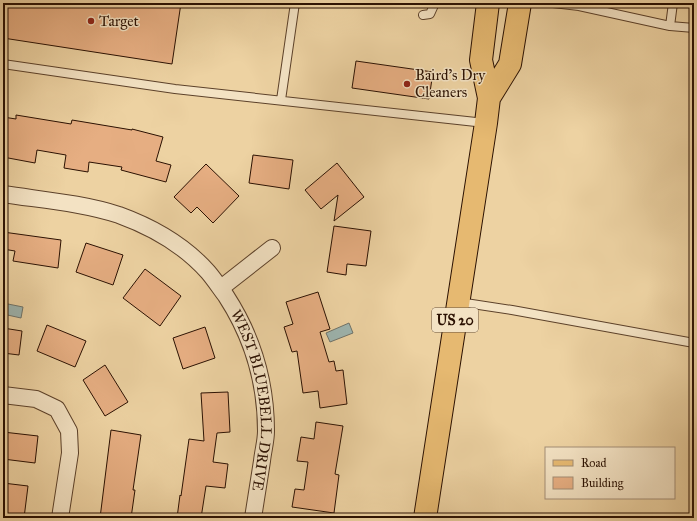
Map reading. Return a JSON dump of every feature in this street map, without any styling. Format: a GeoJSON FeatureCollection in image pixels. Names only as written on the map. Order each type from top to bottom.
{"type":"FeatureCollection","features":[{"type":"Feature","properties":{"kind":"main road","name":"US 20"},"geometry":{"type":"LineString","coordinates":[[425,518],[486,123],[489,98],[481,60],[488,3]]}},
{"type":"Feature","properties":{"kind":"main road","name":"US 20"},"geometry":{"type":"LineString","coordinates":[[489,98],[510,64],[520,3]]}},
{"type":"Feature","properties":{"kind":"street","name":"WEST BLUEBELL DRIVE"},"geometry":{"type":"LineString","coordinates":[[3,194],[99,209],[139,223],[158,232],[176,244],[193,257],[208,272],[231,305],[249,341],[256,359],[264,397],[266,432],[253,518]]}},
{"type":"Feature","properties":{"kind":"street"},"geometry":{"type":"LineString","coordinates":[[220,288],[272,248]]}},
{"type":"Feature","properties":{"kind":"street"},"geometry":{"type":"LineString","coordinates":[[3,395],[36,399],[56,409],[69,431],[70,453],[60,518]]}},
{"type":"Feature","properties":{"kind":"lane"},"geometry":{"type":"LineString","coordinates":[[281,100],[295,3]]}},
{"type":"Feature","properties":{"kind":"lane"},"geometry":{"type":"LineString","coordinates":[[423,15],[430,14],[435,3]]}},
{"type":"Feature","properties":{"kind":"lane"},"geometry":{"type":"LineString","coordinates":[[553,3],[579,6],[670,26],[694,28]]}},
{"type":"Feature","properties":{"kind":"lane"},"geometry":{"type":"LineString","coordinates":[[670,26],[673,3]]}},
{"type":"Feature","properties":{"kind":"lane"},"geometry":{"type":"LineString","coordinates":[[3,64],[175,89],[486,123]]}},
{"type":"Feature","properties":{"kind":"lane"},"geometry":{"type":"LineString","coordinates":[[458,302],[512,310],[694,343]]}},
{"type":"Feature","properties":{"kind":"water"},"geometry":{"type":"Polygon","coordinates":[[[3,303],[23,307],[21,318],[3,314],[3,303]]]}},
{"type":"Feature","properties":{"kind":"water"},"geometry":{"type":"Polygon","coordinates":[[[349,323],[353,333],[330,342],[326,333],[349,323]]]}},
{"type":"Feature","properties":{"kind":"building","name":"Target"},"geometry":{"type":"Polygon","coordinates":[[[3,3],[181,3],[172,64],[3,38],[3,3]]]}},
{"type":"Feature","properties":{"kind":"building"},"geometry":{"type":"Polygon","coordinates":[[[356,61],[433,72],[429,99],[352,88],[356,61]]]}},
{"type":"Feature","properties":{"kind":"building"},"geometry":{"type":"Polygon","coordinates":[[[16,115],[71,124],[72,120],[132,129],[163,137],[156,161],[171,165],[166,182],[121,170],[122,167],[89,162],[88,172],[64,168],[66,155],[37,150],[35,163],[3,157],[3,117],[16,119],[16,115]]]}},
{"type":"Feature","properties":{"kind":"building"},"geometry":{"type":"Polygon","coordinates":[[[253,155],[293,160],[289,189],[249,183],[253,155]]]}},
{"type":"Feature","properties":{"kind":"building"},"geometry":{"type":"Polygon","coordinates":[[[337,163],[364,197],[334,221],[338,195],[321,209],[305,190],[337,163]]]}},
{"type":"Feature","properties":{"kind":"building"},"geometry":{"type":"Polygon","coordinates":[[[206,164],[239,196],[213,223],[197,207],[191,213],[174,197],[206,164]]]}},
{"type":"Feature","properties":{"kind":"building"},"geometry":{"type":"Polygon","coordinates":[[[334,226],[371,231],[366,266],[347,264],[346,275],[327,272],[334,226]]]}},
{"type":"Feature","properties":{"kind":"building"},"geometry":{"type":"Polygon","coordinates":[[[3,232],[61,240],[58,268],[13,261],[15,251],[3,249],[3,232]]]}},
{"type":"Feature","properties":{"kind":"building"},"geometry":{"type":"Polygon","coordinates":[[[86,243],[123,255],[113,285],[76,272],[86,243]]]}},
{"type":"Feature","properties":{"kind":"building"},"geometry":{"type":"Polygon","coordinates":[[[145,269],[181,296],[160,326],[123,298],[145,269]]]}},
{"type":"Feature","properties":{"kind":"building"},"geometry":{"type":"Polygon","coordinates":[[[318,292],[330,329],[320,332],[329,362],[334,361],[336,371],[343,370],[347,404],[320,408],[318,391],[303,393],[297,351],[292,352],[284,327],[293,324],[286,302],[318,292]]]}},
{"type":"Feature","properties":{"kind":"building"},"geometry":{"type":"Polygon","coordinates":[[[47,325],[86,341],[75,367],[37,351],[47,325]]]}},
{"type":"Feature","properties":{"kind":"building"},"geometry":{"type":"Polygon","coordinates":[[[205,327],[215,358],[183,369],[173,338],[205,327]]]}},
{"type":"Feature","properties":{"kind":"building"},"geometry":{"type":"Polygon","coordinates":[[[3,328],[22,331],[19,355],[3,353],[3,328]]]}},
{"type":"Feature","properties":{"kind":"building"},"geometry":{"type":"Polygon","coordinates":[[[105,365],[128,402],[105,416],[83,380],[105,365]]]}},
{"type":"Feature","properties":{"kind":"building"},"geometry":{"type":"Polygon","coordinates":[[[228,392],[230,432],[217,433],[213,462],[228,464],[225,488],[206,486],[201,518],[177,518],[189,439],[204,441],[201,393],[228,392]]]}},
{"type":"Feature","properties":{"kind":"building"},"geometry":{"type":"Polygon","coordinates":[[[316,422],[343,426],[335,474],[339,475],[334,513],[292,507],[295,489],[304,490],[308,462],[297,461],[301,437],[314,439],[316,422]]]}},
{"type":"Feature","properties":{"kind":"building"},"geometry":{"type":"Polygon","coordinates":[[[111,430],[141,435],[133,490],[135,490],[131,518],[100,518],[111,430]]]}},
{"type":"Feature","properties":{"kind":"building"},"geometry":{"type":"Polygon","coordinates":[[[3,432],[38,436],[35,463],[3,459],[3,432]]]}},
{"type":"Feature","properties":{"kind":"building"},"geometry":{"type":"Polygon","coordinates":[[[3,483],[28,486],[24,518],[3,518],[3,483]]]}},
{"type":"Feature","properties":{"kind":"place","name":"Target"},"geometry":{"type":"Point","coordinates":[91,21]}},
{"type":"Feature","properties":{"kind":"place","name":"Baird's Dry Cleaners"},"geometry":{"type":"Point","coordinates":[407,84]}}]}
